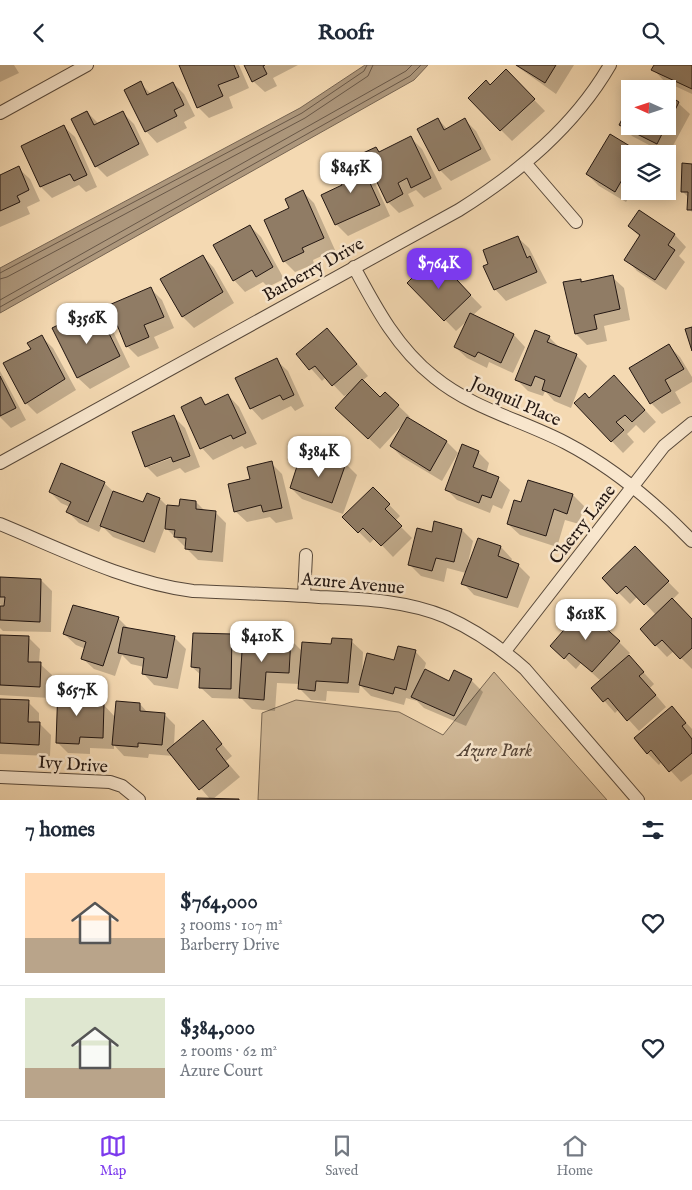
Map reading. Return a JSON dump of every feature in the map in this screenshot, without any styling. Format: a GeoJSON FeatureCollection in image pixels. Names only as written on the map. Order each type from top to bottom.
{"type":"FeatureCollection","features":[{"type":"Feature","properties":{"kind":"street"},"geometry":{"type":"LineString","coordinates":[[0,113],[86,65]]}},
{"type":"Feature","properties":{"kind":"street","name":"Barberry Drive"},"geometry":{"type":"LineString","coordinates":[[0,463],[459,209],[496,186],[548,144],[578,111],[610,65]]}},
{"type":"Feature","properties":{"kind":"street"},"geometry":{"type":"LineString","coordinates":[[526,163],[576,223]]}},
{"type":"Feature","properties":{"kind":"street","name":"Jonquil Place"},"geometry":{"type":"LineString","coordinates":[[354,267],[393,335],[412,357],[434,377],[458,394],[484,408],[566,443],[633,487],[692,541]]}},
{"type":"Feature","properties":{"kind":"street","name":"Cherry Lane"},"geometry":{"type":"LineString","coordinates":[[505,651],[664,446],[692,423]]}},
{"type":"Feature","properties":{"kind":"street","name":"Azure Avenue"},"geometry":{"type":"LineString","coordinates":[[0,524],[130,577],[165,587],[193,591],[376,600],[411,606],[444,617],[468,628],[505,651],[541,686],[638,800]]}},
{"type":"Feature","properties":{"kind":"street"},"geometry":{"type":"LineString","coordinates":[[304,596],[306,555]]}},
{"type":"Feature","properties":{"kind":"street","name":"Ivy Drive"},"geometry":{"type":"LineString","coordinates":[[0,777],[110,783],[122,787],[139,800]]}},
{"type":"Feature","properties":{"kind":"green space","name":"Azure Park"},"geometry":{"type":"Polygon","coordinates":[[[494,672],[607,800],[258,800],[262,713],[296,700],[399,712],[443,735],[494,672]]]}},
{"type":"Feature","properties":{"kind":"water"},"geometry":{"type":"Polygon","coordinates":[[[365,65],[428,65],[414,80],[0,313],[0,268],[300,108],[365,65]]]}},
{"type":"Feature","properties":{"kind":"building"},"geometry":{"type":"Polygon","coordinates":[[[179,65],[234,65],[239,77],[218,85],[223,96],[197,108],[179,65]]]}},
{"type":"Feature","properties":{"kind":"building"},"geometry":{"type":"Polygon","coordinates":[[[244,65],[265,65],[263,66],[267,74],[252,82],[244,65]]]}},
{"type":"Feature","properties":{"kind":"building"},"geometry":{"type":"Polygon","coordinates":[[[516,65],[556,65],[545,83],[516,65]]]}},
{"type":"Feature","properties":{"kind":"building"},"geometry":{"type":"Polygon","coordinates":[[[654,65],[692,65],[692,89],[676,80],[651,70],[654,65]]]}},
{"type":"Feature","properties":{"kind":"building"},"geometry":{"type":"Polygon","coordinates":[[[506,69],[535,99],[500,131],[468,98],[486,80],[490,85],[506,69]]]}},
{"type":"Feature","properties":{"kind":"building"},"geometry":{"type":"Polygon","coordinates":[[[141,81],[147,95],[173,82],[184,105],[174,110],[177,116],[145,132],[124,90],[141,81]]]}},
{"type":"Feature","properties":{"kind":"building"},"geometry":{"type":"Polygon","coordinates":[[[87,111],[94,125],[123,111],[139,144],[95,167],[71,119],[87,111]]]}},
{"type":"Feature","properties":{"kind":"building"},"geometry":{"type":"Polygon","coordinates":[[[438,118],[444,130],[465,118],[481,149],[439,171],[417,129],[438,118]]]}},
{"type":"Feature","properties":{"kind":"building"},"geometry":{"type":"Polygon","coordinates":[[[64,125],[87,175],[74,181],[70,174],[40,187],[21,146],[64,125]]]}},
{"type":"Feature","properties":{"kind":"building"},"geometry":{"type":"Polygon","coordinates":[[[610,134],[628,145],[621,145],[621,182],[615,192],[586,174],[610,134]]]}},
{"type":"Feature","properties":{"kind":"building"},"geometry":{"type":"Polygon","coordinates":[[[639,135],[662,135],[657,144],[639,135]]]}},
{"type":"Feature","properties":{"kind":"building"},"geometry":{"type":"Polygon","coordinates":[[[411,136],[431,178],[411,188],[407,178],[398,183],[403,194],[387,203],[363,153],[376,147],[379,152],[411,136]]]}},
{"type":"Feature","properties":{"kind":"building"},"geometry":{"type":"Polygon","coordinates":[[[359,159],[380,205],[335,225],[321,195],[342,185],[335,170],[359,159]]]}},
{"type":"Feature","properties":{"kind":"building"},"geometry":{"type":"Polygon","coordinates":[[[682,163],[692,164],[692,210],[687,210],[688,192],[681,192],[682,163]]]}},
{"type":"Feature","properties":{"kind":"building"},"geometry":{"type":"Polygon","coordinates":[[[19,166],[29,190],[17,196],[20,202],[0,211],[0,175],[19,166]]]}},
{"type":"Feature","properties":{"kind":"building"},"geometry":{"type":"Polygon","coordinates":[[[303,190],[324,238],[302,248],[304,252],[283,262],[264,220],[289,208],[285,199],[303,190]]]}},
{"type":"Feature","properties":{"kind":"building"},"geometry":{"type":"Polygon","coordinates":[[[639,210],[675,234],[668,245],[675,250],[655,280],[624,260],[640,235],[628,226],[639,210]]]}},
{"type":"Feature","properties":{"kind":"building"},"geometry":{"type":"Polygon","coordinates":[[[250,225],[273,267],[256,277],[252,270],[233,281],[213,245],[250,225]]]}},
{"type":"Feature","properties":{"kind":"building"},"geometry":{"type":"Polygon","coordinates":[[[518,236],[527,258],[530,256],[537,272],[494,290],[483,266],[488,264],[483,250],[518,236]]]}},
{"type":"Feature","properties":{"kind":"building"},"geometry":{"type":"Polygon","coordinates":[[[203,255],[223,292],[182,317],[160,279],[203,255]]]}},
{"type":"Feature","properties":{"kind":"building"},"geometry":{"type":"Polygon","coordinates":[[[427,263],[437,273],[444,266],[471,295],[444,321],[407,283],[427,263]]]}},
{"type":"Feature","properties":{"kind":"building"},"geometry":{"type":"Polygon","coordinates":[[[613,275],[620,309],[594,315],[597,329],[575,334],[563,282],[581,279],[581,282],[613,275]]]}},
{"type":"Feature","properties":{"kind":"building"},"geometry":{"type":"Polygon","coordinates":[[[151,287],[164,317],[144,325],[149,337],[126,347],[109,305],[151,287]]]}},
{"type":"Feature","properties":{"kind":"building"},"geometry":{"type":"Polygon","coordinates":[[[470,313],[514,334],[501,363],[478,352],[475,357],[454,347],[470,313]]]}},
{"type":"Feature","properties":{"kind":"building"},"geometry":{"type":"Polygon","coordinates":[[[100,315],[120,356],[77,378],[52,328],[66,321],[70,329],[100,315]]]}},
{"type":"Feature","properties":{"kind":"building"},"geometry":{"type":"Polygon","coordinates":[[[692,327],[692,351],[685,329],[692,327]]]}},
{"type":"Feature","properties":{"kind":"building"},"geometry":{"type":"Polygon","coordinates":[[[327,328],[357,364],[332,386],[315,366],[309,370],[296,354],[327,328]]]}},
{"type":"Feature","properties":{"kind":"building"},"geometry":{"type":"Polygon","coordinates":[[[535,330],[550,336],[547,342],[577,354],[560,397],[542,390],[545,380],[535,376],[531,386],[515,380],[535,330]]]}},
{"type":"Feature","properties":{"kind":"building"},"geometry":{"type":"Polygon","coordinates":[[[42,335],[65,379],[25,404],[3,363],[31,349],[27,343],[42,335]]]}},
{"type":"Feature","properties":{"kind":"building"},"geometry":{"type":"Polygon","coordinates":[[[669,344],[684,369],[665,380],[671,391],[650,404],[629,368],[669,344]]]}},
{"type":"Feature","properties":{"kind":"building"},"geometry":{"type":"Polygon","coordinates":[[[277,358],[294,395],[283,400],[280,395],[250,409],[235,378],[277,358]]]}},
{"type":"Feature","properties":{"kind":"building"},"geometry":{"type":"Polygon","coordinates":[[[614,375],[645,410],[632,422],[625,415],[616,422],[624,430],[611,442],[574,403],[585,393],[589,398],[614,375]]]}},
{"type":"Feature","properties":{"kind":"building"},"geometry":{"type":"Polygon","coordinates":[[[0,376],[16,408],[0,416],[0,376]]]}},
{"type":"Feature","properties":{"kind":"building"},"geometry":{"type":"Polygon","coordinates":[[[362,379],[380,397],[385,392],[399,405],[368,439],[335,408],[362,379]]]}},
{"type":"Feature","properties":{"kind":"building"},"geometry":{"type":"Polygon","coordinates":[[[228,394],[246,433],[233,439],[231,435],[200,449],[181,407],[201,397],[205,405],[228,394]]]}},
{"type":"Feature","properties":{"kind":"building"},"geometry":{"type":"Polygon","coordinates":[[[174,415],[190,456],[173,462],[171,457],[145,467],[132,432],[174,415]]]}},
{"type":"Feature","properties":{"kind":"building"},"geometry":{"type":"Polygon","coordinates":[[[407,417],[447,441],[430,471],[390,446],[407,417]]]}},
{"type":"Feature","properties":{"kind":"building"},"geometry":{"type":"Polygon","coordinates":[[[462,444],[479,451],[473,467],[499,477],[491,498],[482,495],[479,503],[445,490],[462,444]]]}},
{"type":"Feature","properties":{"kind":"building"},"geometry":{"type":"Polygon","coordinates":[[[323,455],[346,463],[332,503],[290,488],[299,460],[318,467],[323,455]]]}},
{"type":"Feature","properties":{"kind":"building"},"geometry":{"type":"Polygon","coordinates":[[[272,461],[282,508],[263,512],[261,505],[234,512],[228,484],[250,479],[247,467],[272,461]]]}},
{"type":"Feature","properties":{"kind":"building"},"geometry":{"type":"Polygon","coordinates":[[[61,463],[105,482],[88,522],[66,512],[71,502],[49,492],[61,463]]]}},
{"type":"Feature","properties":{"kind":"building"},"geometry":{"type":"Polygon","coordinates":[[[528,480],[573,494],[567,514],[554,509],[546,536],[507,524],[514,500],[521,502],[528,480]]]}},
{"type":"Feature","properties":{"kind":"building"},"geometry":{"type":"Polygon","coordinates":[[[373,487],[390,504],[385,509],[402,526],[381,546],[363,528],[358,533],[342,517],[373,487]]]}},
{"type":"Feature","properties":{"kind":"building"},"geometry":{"type":"Polygon","coordinates":[[[113,491],[143,502],[147,493],[160,498],[144,542],[100,526],[113,491]]]}},
{"type":"Feature","properties":{"kind":"building"},"geometry":{"type":"Polygon","coordinates":[[[180,499],[196,501],[196,509],[216,511],[212,552],[185,549],[186,538],[174,537],[175,530],[165,529],[167,505],[179,506],[180,499]]]}},
{"type":"Feature","properties":{"kind":"building"},"geometry":{"type":"Polygon","coordinates":[[[434,521],[462,529],[454,562],[436,558],[432,571],[408,565],[417,528],[432,532],[434,521]]]}},
{"type":"Feature","properties":{"kind":"building"},"geometry":{"type":"Polygon","coordinates":[[[478,538],[501,546],[498,556],[519,564],[507,598],[461,584],[478,538]]]}},
{"type":"Feature","properties":{"kind":"building"},"geometry":{"type":"Polygon","coordinates":[[[635,546],[669,581],[644,605],[626,586],[617,594],[602,578],[635,546]]]}},
{"type":"Feature","properties":{"kind":"building"},"geometry":{"type":"Polygon","coordinates":[[[0,577],[41,579],[40,622],[0,620],[0,606],[4,606],[5,597],[0,597],[0,577]]]}},
{"type":"Feature","properties":{"kind":"building"},"geometry":{"type":"Polygon","coordinates":[[[672,598],[692,619],[692,648],[680,659],[662,640],[655,646],[640,629],[672,598]]]}},
{"type":"Feature","properties":{"kind":"building"},"geometry":{"type":"Polygon","coordinates":[[[73,605],[119,617],[103,666],[81,659],[86,642],[63,634],[73,605]]]}},
{"type":"Feature","properties":{"kind":"building"},"geometry":{"type":"Polygon","coordinates":[[[583,608],[620,641],[592,672],[569,653],[564,659],[550,646],[583,608]]]}},
{"type":"Feature","properties":{"kind":"building"},"geometry":{"type":"Polygon","coordinates":[[[123,627],[175,636],[167,678],[142,674],[144,658],[118,653],[123,627]]]}},
{"type":"Feature","properties":{"kind":"building"},"geometry":{"type":"Polygon","coordinates":[[[193,633],[232,634],[231,689],[199,688],[200,668],[191,667],[193,633]]]}},
{"type":"Feature","properties":{"kind":"building"},"geometry":{"type":"Polygon","coordinates":[[[0,635],[29,636],[28,662],[41,662],[40,687],[0,685],[0,635]]]}},
{"type":"Feature","properties":{"kind":"building"},"geometry":{"type":"Polygon","coordinates":[[[243,636],[291,638],[289,673],[266,672],[264,700],[239,698],[243,636]]]}},
{"type":"Feature","properties":{"kind":"building"},"geometry":{"type":"Polygon","coordinates":[[[332,638],[352,639],[348,683],[316,681],[315,691],[298,689],[302,642],[331,644],[332,638]]]}},
{"type":"Feature","properties":{"kind":"building"},"geometry":{"type":"Polygon","coordinates":[[[398,646],[416,650],[406,690],[395,687],[393,694],[359,685],[367,653],[394,660],[398,646]]]}},
{"type":"Feature","properties":{"kind":"building"},"geometry":{"type":"Polygon","coordinates":[[[629,655],[644,672],[639,676],[656,695],[627,721],[608,698],[603,702],[591,688],[629,655]]]}},
{"type":"Feature","properties":{"kind":"building"},"geometry":{"type":"Polygon","coordinates":[[[425,669],[449,681],[454,670],[472,679],[454,716],[411,697],[425,669]]]}},
{"type":"Feature","properties":{"kind":"building"},"geometry":{"type":"Polygon","coordinates":[[[58,686],[81,687],[80,703],[104,704],[103,738],[80,737],[79,744],[56,743],[58,686]]]}},
{"type":"Feature","properties":{"kind":"building"},"geometry":{"type":"Polygon","coordinates":[[[0,699],[29,700],[28,722],[40,722],[39,745],[0,743],[0,699]]]}},
{"type":"Feature","properties":{"kind":"building"},"geometry":{"type":"Polygon","coordinates":[[[116,701],[140,703],[140,711],[165,713],[162,745],[138,743],[138,747],[112,745],[116,701]]]}},
{"type":"Feature","properties":{"kind":"building"},"geometry":{"type":"Polygon","coordinates":[[[672,706],[686,723],[682,726],[692,739],[692,753],[669,772],[651,750],[647,754],[634,738],[672,706]]]}},
{"type":"Feature","properties":{"kind":"building"},"geometry":{"type":"Polygon","coordinates":[[[203,720],[222,744],[216,749],[229,766],[199,790],[167,750],[203,720]]]}},
{"type":"Feature","properties":{"kind":"building"},"geometry":{"type":"Polygon","coordinates":[[[197,798],[239,799],[239,800],[197,800],[197,798]]]}}]}
